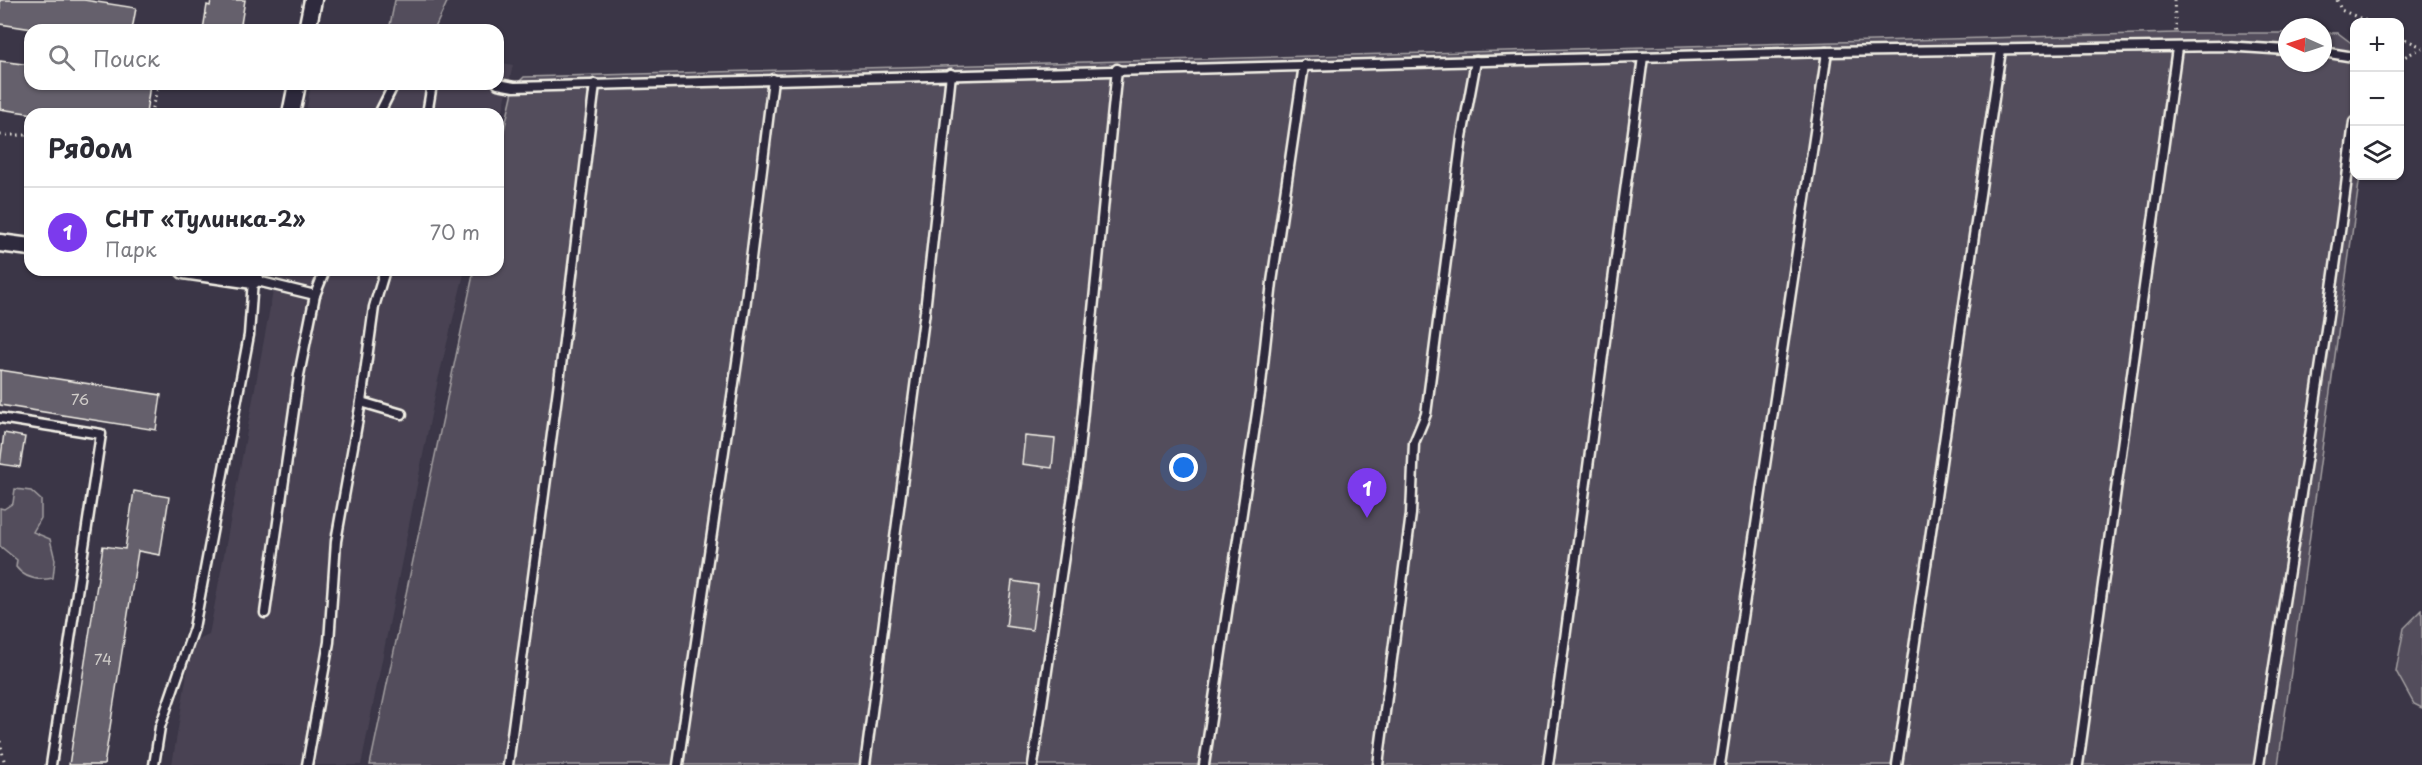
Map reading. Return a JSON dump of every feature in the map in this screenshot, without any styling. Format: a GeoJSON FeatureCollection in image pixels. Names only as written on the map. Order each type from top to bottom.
{"type":"FeatureCollection","features":[{"type":"Feature","properties":{"kind":"street"},"geometry":{"type":"LineString","coordinates":[[308,24],[313,0]]}},
{"type":"Feature","properties":{"kind":"street"},"geometry":{"type":"LineString","coordinates":[[292,108],[296,90]]}},
{"type":"Feature","properties":{"kind":"street"},"geometry":{"type":"LineString","coordinates":[[0,243],[24,246]]}},
{"type":"Feature","properties":{"kind":"lane"},"geometry":{"type":"LineString","coordinates":[[504,85],[514,87],[1117,69],[1827,52],[2225,46],[2278,49]]}},
{"type":"Feature","properties":{"kind":"lane"},"geometry":{"type":"LineString","coordinates":[[2078,765],[2176,48]]}},
{"type":"Feature","properties":{"kind":"lane"},"geometry":{"type":"LineString","coordinates":[[1897,765],[2001,50]]}},
{"type":"Feature","properties":{"kind":"lane"},"geometry":{"type":"LineString","coordinates":[[1720,765],[1827,52]]}},
{"type":"Feature","properties":{"kind":"lane"},"geometry":{"type":"LineString","coordinates":[[2332,53],[2350,56]]}},
{"type":"Feature","properties":{"kind":"lane"},"geometry":{"type":"LineString","coordinates":[[1548,765],[1643,57]]}},
{"type":"Feature","properties":{"kind":"lane"},"geometry":{"type":"LineString","coordinates":[[1378,765],[1411,514],[1414,443],[1426,414],[1462,137],[1476,61]]}},
{"type":"Feature","properties":{"kind":"lane"},"geometry":{"type":"LineString","coordinates":[[1204,765],[1257,417],[1272,282],[1304,65]]}},
{"type":"Feature","properties":{"kind":"lane"},"geometry":{"type":"LineString","coordinates":[[1033,765],[1078,461],[1117,69]]}},
{"type":"Feature","properties":{"kind":"lane"},"geometry":{"type":"LineString","coordinates":[[865,765],[925,311],[951,74]]}},
{"type":"Feature","properties":{"kind":"lane"},"geometry":{"type":"LineString","coordinates":[[678,765],[745,308],[773,79]]}},
{"type":"Feature","properties":{"kind":"lane"},"geometry":{"type":"LineString","coordinates":[[508,765],[595,84]]}},
{"type":"Feature","properties":{"kind":"lane"},"geometry":{"type":"LineString","coordinates":[[382,108],[391,90]]}},
{"type":"Feature","properties":{"kind":"lane"},"geometry":{"type":"LineString","coordinates":[[428,108],[431,90]]}},
{"type":"Feature","properties":{"kind":"lane"},"geometry":{"type":"LineString","coordinates":[[2259,765],[2300,490],[2337,266],[2354,126]]}},
{"type":"Feature","properties":{"kind":"lane"},"geometry":{"type":"LineString","coordinates":[[154,765],[160,727],[194,628],[249,335],[255,276]]}},
{"type":"Feature","properties":{"kind":"lane"},"geometry":{"type":"LineString","coordinates":[[258,276],[315,295]]}},
{"type":"Feature","properties":{"kind":"lane"},"geometry":{"type":"LineString","coordinates":[[265,613],[299,375],[315,295],[323,276]]}},
{"type":"Feature","properties":{"kind":"lane"},"geometry":{"type":"LineString","coordinates":[[307,765],[329,642],[336,540],[361,402],[374,307],[383,276]]}},
{"type":"Feature","properties":{"kind":"lane"},"geometry":{"type":"LineString","coordinates":[[361,402],[402,414]]}},
{"type":"Feature","properties":{"kind":"lane"},"geometry":{"type":"LineString","coordinates":[[0,418],[101,434],[51,765]]}},
{"type":"Feature","properties":{"kind":"path"},"geometry":{"type":"LineString","coordinates":[[2174,0],[2176,48]]}},
{"type":"Feature","properties":{"kind":"path"},"geometry":{"type":"LineString","coordinates":[[2337,0],[2341,10],[2360,18]]}},
{"type":"Feature","properties":{"kind":"path"},"geometry":{"type":"LineString","coordinates":[[2404,39],[2422,48]]}},
{"type":"Feature","properties":{"kind":"path"},"geometry":{"type":"LineString","coordinates":[[2404,56],[2422,48]]}},
{"type":"Feature","properties":{"kind":"path"},"geometry":{"type":"LineString","coordinates":[[152,108],[157,90]]}},
{"type":"Feature","properties":{"kind":"path"},"geometry":{"type":"LineString","coordinates":[[0,135],[24,135]]}},
{"type":"Feature","properties":{"kind":"path"},"geometry":{"type":"LineString","coordinates":[[0,741],[5,765]]}},
{"type":"Feature","properties":{"kind":"shaded area"},"geometry":{"type":"Polygon","coordinates":[[[395,0],[448,0],[437,24],[390,24],[395,0]]]}},
{"type":"Feature","properties":{"kind":"shaded area"},"geometry":{"type":"Polygon","coordinates":[[[2176,33],[2278,33],[2278,72],[2332,72],[2332,33],[2338,33],[2350,42],[2350,180],[2359,180],[2278,765],[370,765],[473,276],[504,276],[504,130],[514,87],[524,77],[2176,33]]]}},
{"type":"Feature","properties":{"kind":"shaded area"},"geometry":{"type":"Polygon","coordinates":[[[504,63],[513,65],[503,108],[307,108],[310,90],[504,90],[504,63]]]}},
{"type":"Feature","properties":{"kind":"shaded area"},"geometry":{"type":"Polygon","coordinates":[[[276,276],[464,276],[438,380],[361,765],[172,765],[192,643],[209,635],[276,276]]]}},
{"type":"Feature","properties":{"kind":"shaded area"},"geometry":{"type":"Polygon","coordinates":[[[15,489],[31,491],[41,500],[41,518],[33,532],[50,539],[55,560],[53,578],[38,579],[24,575],[16,567],[17,560],[0,546],[0,508],[4,509],[13,503],[15,489]]]}},
{"type":"Feature","properties":{"kind":"shaded area"},"geometry":{"type":"Polygon","coordinates":[[[2422,610],[2422,708],[2414,704],[2396,671],[2404,628],[2422,610]]]}},
{"type":"Feature","properties":{"kind":"building"},"geometry":{"type":"Polygon","coordinates":[[[0,0],[84,0],[136,8],[133,24],[24,24],[24,28],[0,24],[0,0]]]}},
{"type":"Feature","properties":{"kind":"building"},"geometry":{"type":"Polygon","coordinates":[[[211,0],[245,0],[241,24],[204,24],[207,5],[210,6],[211,0]]]}},
{"type":"Feature","properties":{"kind":"building"},"geometry":{"type":"Polygon","coordinates":[[[0,61],[24,64],[24,90],[149,90],[147,108],[24,108],[24,113],[0,109],[0,61]]]}},
{"type":"Feature","properties":{"kind":"building"},"geometry":{"type":"Polygon","coordinates":[[[0,370],[161,395],[156,430],[0,405],[0,370]]]}},
{"type":"Feature","properties":{"kind":"building"},"geometry":{"type":"Polygon","coordinates":[[[4,433],[25,437],[20,467],[0,464],[4,433]]]}},
{"type":"Feature","properties":{"kind":"building"},"geometry":{"type":"Polygon","coordinates":[[[1025,436],[1055,439],[1052,468],[1022,464],[1025,436]]]}},
{"type":"Feature","properties":{"kind":"building"},"geometry":{"type":"Polygon","coordinates":[[[134,491],[169,497],[160,555],[138,551],[104,765],[69,765],[103,546],[125,549],[134,491]]]}},
{"type":"Feature","properties":{"kind":"building"},"geometry":{"type":"Polygon","coordinates":[[[1012,581],[1038,585],[1032,630],[1006,626],[1012,581]]]}},
{"type":"Feature","properties":{"kind":"place","name":"СНТ «Тулинка-2»"},"geometry":{"type":"Point","coordinates":[1367,518]}}]}
